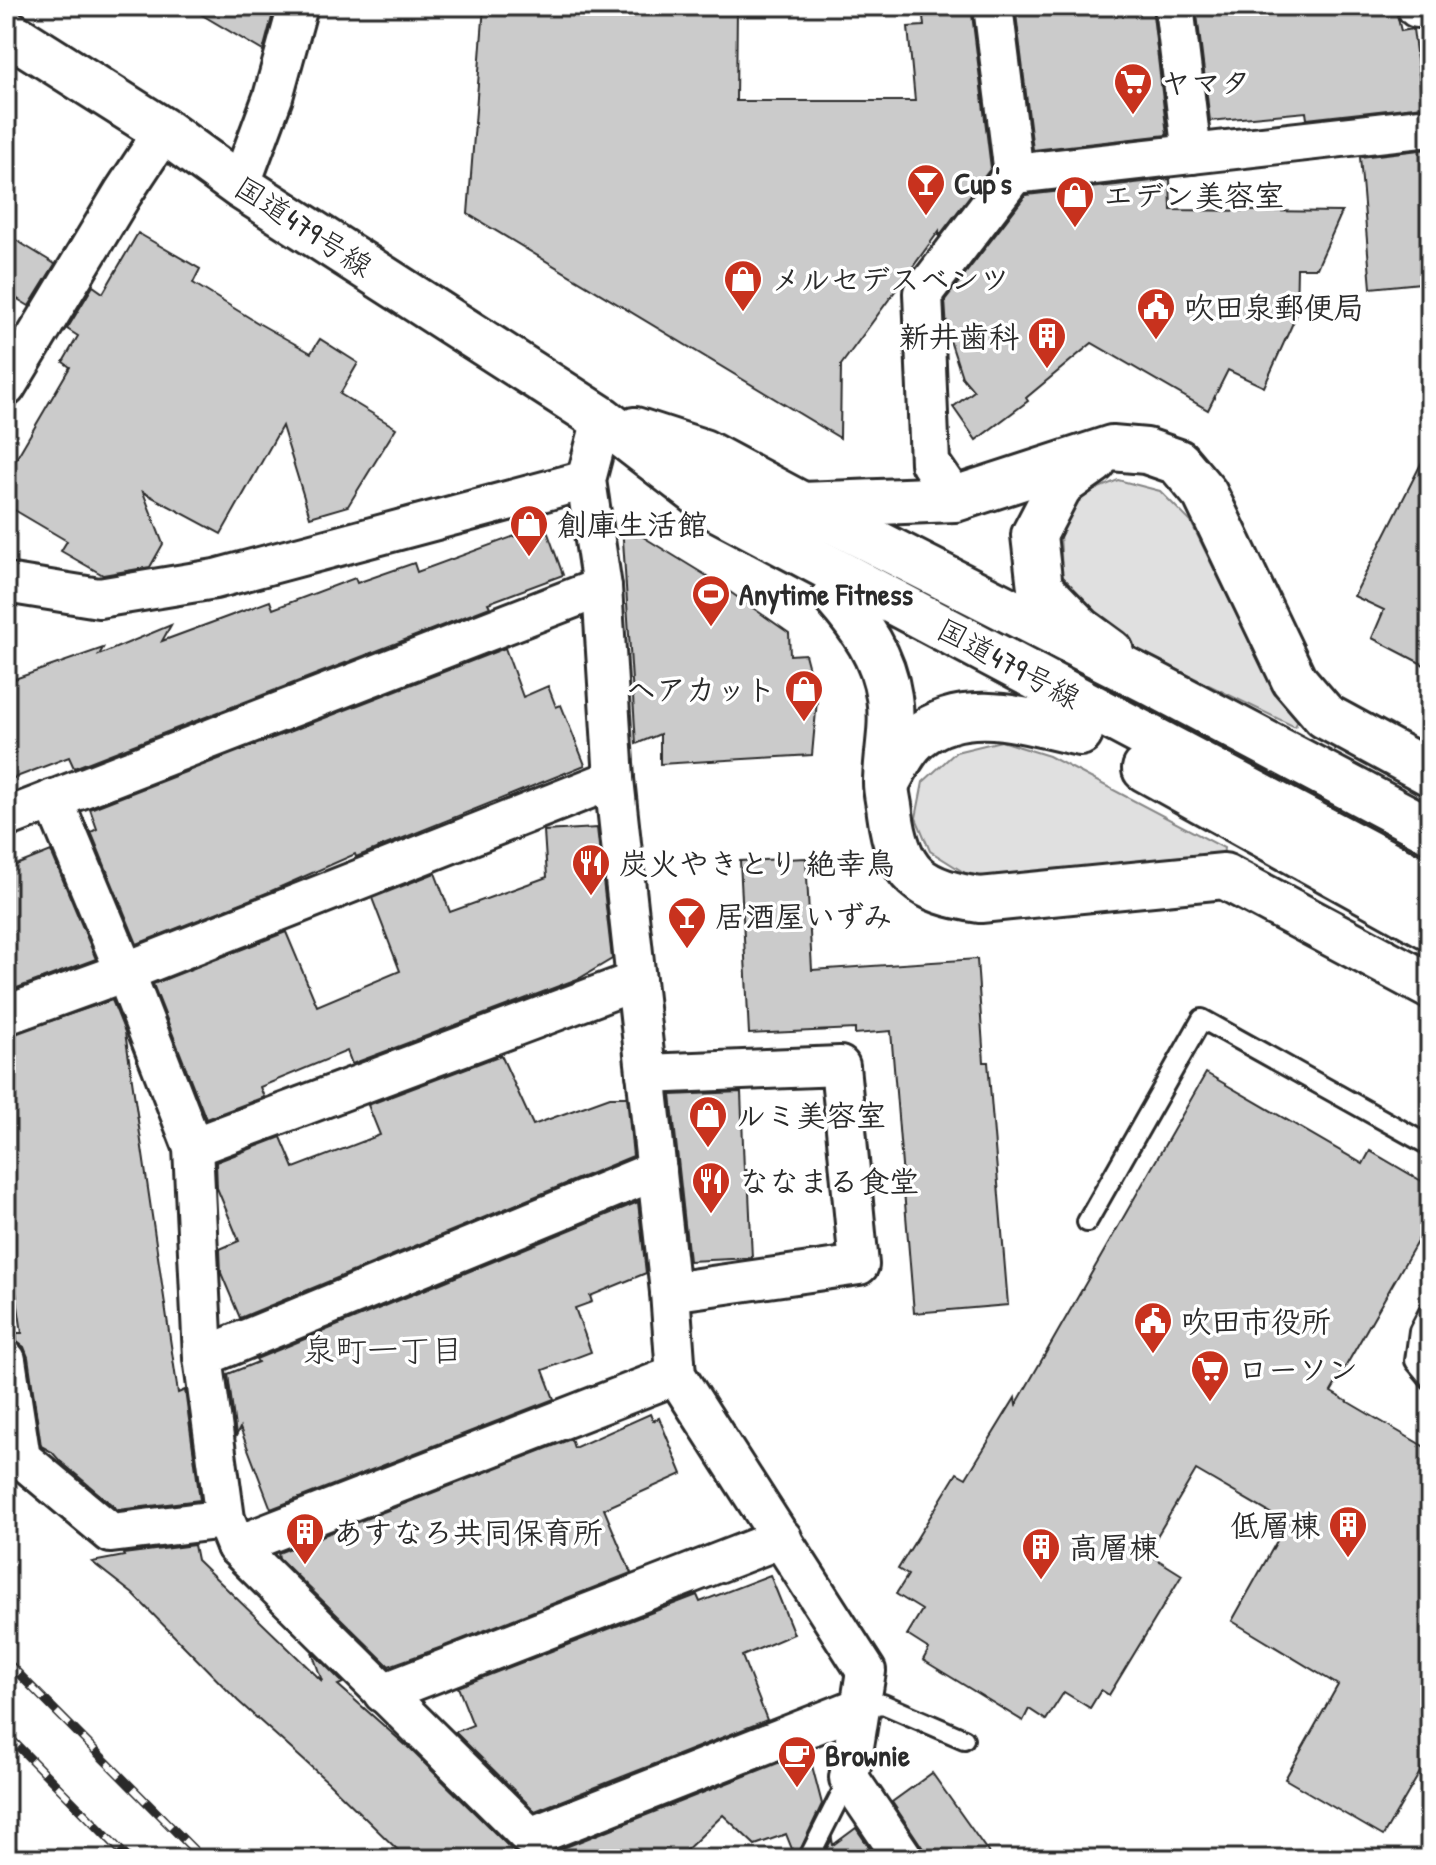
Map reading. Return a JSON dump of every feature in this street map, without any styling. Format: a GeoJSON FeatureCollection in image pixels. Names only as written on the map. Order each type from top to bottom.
{"type":"FeatureCollection","features":[{"type":"Feature","properties":{"kind":"main road","name":"国道479号線"},"geometry":{"type":"LineString","coordinates":[[6,31],[602,419],[720,510],[1430,886]]}},
{"type":"Feature","properties":{"kind":"main road","name":"国道479号線"},"geometry":{"type":"LineString","coordinates":[[602,419],[703,452],[1430,830]]}},
{"type":"Feature","properties":{"kind":"main road"},"geometry":{"type":"LineString","coordinates":[[1112,448],[1060,485],[1034,535],[1040,588],[1081,630],[1150,682]]}},
{"type":"Feature","properties":{"kind":"main road"},"geometry":{"type":"LineString","coordinates":[[802,505],[955,499],[1112,448],[1146,451],[1178,462],[1205,494],[1294,680],[1325,716],[1430,773]]}},
{"type":"Feature","properties":{"kind":"main road"},"geometry":{"type":"LineString","coordinates":[[720,510],[835,596],[1430,927]]}},
{"type":"Feature","properties":{"kind":"main road"},"geometry":{"type":"LineString","coordinates":[[835,596],[864,630],[880,661],[890,698],[886,783],[894,843],[909,872],[927,885],[951,896],[980,900],[1224,876],[1430,986]]}},
{"type":"Feature","properties":{"kind":"main road"},"geometry":{"type":"LineString","coordinates":[[886,783],[906,749],[918,736],[939,723],[962,717],[993,715],[1080,733]]}},
{"type":"Feature","properties":{"kind":"street"},"geometry":{"type":"LineString","coordinates":[[240,186],[273,97],[298,6]]}},
{"type":"Feature","properties":{"kind":"street"},"geometry":{"type":"LineString","coordinates":[[955,499],[930,463],[923,293],[1014,174],[993,6]]}},
{"type":"Feature","properties":{"kind":"street"},"geometry":{"type":"LineString","coordinates":[[1174,6],[1192,154]]}},
{"type":"Feature","properties":{"kind":"street"},"geometry":{"type":"LineString","coordinates":[[1014,174],[1430,127]]}},
{"type":"Feature","properties":{"kind":"street"},"geometry":{"type":"LineString","coordinates":[[6,387],[164,131]]}},
{"type":"Feature","properties":{"kind":"street"},"geometry":{"type":"LineString","coordinates":[[602,419],[586,480],[602,587],[614,779],[670,1292],[676,1375],[866,1671],[849,1778],[904,1859]]}},
{"type":"Feature","properties":{"kind":"street"},"geometry":{"type":"LineString","coordinates":[[6,583],[99,598],[215,579],[586,480]]}},
{"type":"Feature","properties":{"kind":"street"},"geometry":{"type":"LineString","coordinates":[[6,818],[602,587]]}},
{"type":"Feature","properties":{"kind":"street"},"geometry":{"type":"LineString","coordinates":[[6,1015],[125,972],[614,779]]}},
{"type":"Feature","properties":{"kind":"street"},"geometry":{"type":"LineString","coordinates":[[53,799],[193,1147],[203,1357],[231,1532],[383,1693],[540,1848],[860,1707]]}},
{"type":"Feature","properties":{"kind":"street"},"geometry":{"type":"LineString","coordinates":[[193,1147],[636,981]]}},
{"type":"Feature","properties":{"kind":"street"},"geometry":{"type":"LineString","coordinates":[[646,1074],[840,1066],[859,1265],[670,1292]]}},
{"type":"Feature","properties":{"kind":"street"},"geometry":{"type":"LineString","coordinates":[[203,1357],[657,1170]]}},
{"type":"Feature","properties":{"kind":"street"},"geometry":{"type":"LineString","coordinates":[[6,1360],[21,1458],[111,1533],[231,1532],[676,1375]]}},
{"type":"Feature","properties":{"kind":"street"},"geometry":{"type":"LineString","coordinates":[[383,1693],[782,1538]]}},
{"type":"Feature","properties":{"kind":"lane"},"geometry":{"type":"LineString","coordinates":[[1087,1222],[1202,1019],[1430,1146]]}},
{"type":"Feature","properties":{"kind":"lane"},"geometry":{"type":"LineString","coordinates":[[1430,1310],[1419,1331],[1415,1361],[1430,1379]]}},
{"type":"Feature","properties":{"kind":"lane"},"geometry":{"type":"LineString","coordinates":[[860,1707],[883,1704],[964,1739]]}},
{"type":"Feature","properties":{"kind":"lane"},"geometry":{"type":"LineString","coordinates":[[808,1859],[849,1778]]}},
{"type":"Feature","properties":{"kind":"shaded area"},"geometry":{"type":"Polygon","coordinates":[[[1118,480],[1160,491],[1191,522],[1266,675],[1299,718],[1295,727],[1114,639],[1084,608],[1062,575],[1060,532],[1082,495],[1118,480]]]}},
{"type":"Feature","properties":{"kind":"shaded area"},"geometry":{"type":"Polygon","coordinates":[[[1001,741],[1049,756],[1224,848],[1223,857],[1014,881],[965,873],[930,851],[916,818],[923,782],[956,752],[1001,741]]]}},
{"type":"Feature","properties":{"kind":"building"},"geometry":{"type":"Polygon","coordinates":[[[187,6],[275,6],[263,51],[187,6]]]}},
{"type":"Feature","properties":{"kind":"building"},"geometry":{"type":"Polygon","coordinates":[[[484,6],[737,6],[736,101],[915,101],[908,27],[924,26],[922,6],[971,6],[991,168],[939,236],[939,231],[841,365],[840,438],[468,214],[484,6]]]}},
{"type":"Feature","properties":{"kind":"building"},"geometry":{"type":"Polygon","coordinates":[[[1015,6],[1152,6],[1167,135],[1033,150],[1015,6]]]}},
{"type":"Feature","properties":{"kind":"building"},"geometry":{"type":"Polygon","coordinates":[[[1196,6],[1395,6],[1401,31],[1413,29],[1423,106],[1307,119],[1306,112],[1210,121],[1196,6]]]}},
{"type":"Feature","properties":{"kind":"building"},"geometry":{"type":"Polygon","coordinates":[[[1428,149],[1430,282],[1371,288],[1360,157],[1428,149]]]}},
{"type":"Feature","properties":{"kind":"building"},"geometry":{"type":"Polygon","coordinates":[[[1170,179],[1171,210],[1342,212],[1317,268],[1297,268],[1296,316],[1264,387],[1228,370],[1208,410],[1092,343],[1026,398],[1028,401],[976,440],[953,407],[974,391],[962,377],[947,331],[945,300],[1026,195],[1170,179]]]}},
{"type":"Feature","properties":{"kind":"building"},"geometry":{"type":"Polygon","coordinates":[[[138,233],[200,269],[193,283],[258,323],[311,353],[320,339],[358,363],[340,394],[396,428],[348,506],[310,517],[282,426],[221,534],[143,492],[163,544],[150,567],[103,575],[61,551],[67,541],[6,505],[6,476],[70,367],[63,362],[78,336],[67,329],[93,286],[103,293],[138,233]]]}},
{"type":"Feature","properties":{"kind":"building"},"geometry":{"type":"Polygon","coordinates":[[[6,234],[55,264],[29,306],[6,292],[6,234]]]}},
{"type":"Feature","properties":{"kind":"building"},"geometry":{"type":"Polygon","coordinates":[[[1430,446],[1430,668],[1372,638],[1384,610],[1354,596],[1430,446]]]}},
{"type":"Feature","properties":{"kind":"building"},"geometry":{"type":"Polygon","coordinates":[[[622,524],[707,576],[789,633],[790,655],[805,654],[817,700],[812,755],[660,764],[660,734],[636,744],[622,524]]]}},
{"type":"Feature","properties":{"kind":"building"},"geometry":{"type":"Polygon","coordinates":[[[545,525],[563,575],[488,603],[490,607],[74,768],[69,757],[6,781],[6,682],[103,648],[99,655],[171,625],[162,641],[270,601],[273,609],[355,578],[357,583],[414,563],[417,572],[545,525]]]}},
{"type":"Feature","properties":{"kind":"building"},"geometry":{"type":"Polygon","coordinates":[[[505,648],[523,697],[548,686],[556,707],[561,705],[585,765],[356,857],[355,854],[137,944],[91,832],[97,829],[90,809],[505,648]]]}},
{"type":"Feature","properties":{"kind":"building"},"geometry":{"type":"Polygon","coordinates":[[[597,828],[612,959],[580,978],[352,1064],[347,1051],[260,1087],[264,1097],[206,1119],[153,984],[286,932],[317,1006],[400,971],[372,898],[435,873],[450,912],[547,877],[544,831],[597,828]]]}},
{"type":"Feature","properties":{"kind":"building"},"geometry":{"type":"Polygon","coordinates":[[[51,851],[96,959],[6,992],[6,869],[51,851]]]}},
{"type":"Feature","properties":{"kind":"building"},"geometry":{"type":"Polygon","coordinates":[[[806,858],[812,970],[977,959],[1008,1305],[914,1313],[891,1031],[855,1034],[855,1029],[749,1034],[740,861],[806,858]]]}},
{"type":"Feature","properties":{"kind":"building"},"geometry":{"type":"Polygon","coordinates":[[[112,1000],[125,1032],[178,1393],[185,1390],[200,1500],[118,1510],[52,1452],[41,1446],[28,1357],[24,1347],[17,1342],[16,1333],[22,1333],[9,1245],[6,1245],[6,1036],[112,1000]]]}},
{"type":"Feature","properties":{"kind":"building"},"geometry":{"type":"Polygon","coordinates":[[[501,1055],[533,1125],[610,1097],[627,1097],[633,1156],[240,1318],[221,1273],[220,1249],[239,1241],[217,1188],[216,1162],[281,1137],[294,1168],[380,1135],[368,1105],[501,1055]]]}},
{"type":"Feature","properties":{"kind":"building"},"geometry":{"type":"Polygon","coordinates":[[[1206,1073],[1363,1164],[1370,1151],[1430,1186],[1430,1219],[1331,1392],[1430,1450],[1430,1755],[1383,1836],[1285,1779],[1338,1685],[1232,1621],[1287,1523],[1196,1470],[1147,1553],[1182,1575],[1109,1695],[1101,1690],[1090,1708],[1064,1692],[1046,1720],[1029,1709],[1023,1721],[923,1660],[929,1649],[907,1635],[922,1610],[896,1594],[908,1575],[898,1569],[957,1473],[966,1478],[1015,1398],[1016,1405],[1206,1073]]]}},
{"type":"Feature","properties":{"kind":"building"},"geometry":{"type":"Polygon","coordinates":[[[741,1092],[752,1258],[689,1261],[671,1095],[741,1092]]]}},
{"type":"Feature","properties":{"kind":"building"},"geometry":{"type":"Polygon","coordinates":[[[638,1202],[646,1273],[590,1296],[592,1302],[575,1308],[591,1352],[543,1370],[554,1399],[271,1509],[240,1428],[236,1436],[228,1374],[258,1362],[256,1359],[638,1202]]]}},
{"type":"Feature","properties":{"kind":"building"},"geometry":{"type":"Polygon","coordinates":[[[650,1414],[653,1421],[659,1418],[682,1474],[604,1509],[631,1573],[442,1647],[389,1666],[279,1558],[278,1553],[571,1439],[574,1448],[650,1414]]]}},
{"type":"Feature","properties":{"kind":"building"},"geometry":{"type":"Polygon","coordinates":[[[194,1545],[197,1560],[322,1681],[312,1652],[343,1683],[338,1685],[411,1750],[515,1853],[534,1859],[407,1859],[238,1701],[133,1594],[92,1562],[123,1554],[194,1545]]]}},
{"type":"Feature","properties":{"kind":"building"},"geometry":{"type":"Polygon","coordinates":[[[770,1575],[794,1634],[742,1656],[767,1720],[535,1811],[455,1732],[473,1725],[458,1687],[697,1595],[700,1602],[770,1575]]]}},
{"type":"Feature","properties":{"kind":"building"},"geometry":{"type":"Polygon","coordinates":[[[810,1758],[822,1804],[796,1859],[786,1834],[755,1845],[723,1815],[677,1859],[562,1859],[558,1850],[783,1761],[784,1766],[810,1758]]]}},
{"type":"Feature","properties":{"kind":"building"},"geometry":{"type":"Polygon","coordinates":[[[932,1773],[993,1859],[926,1859],[922,1847],[892,1802],[932,1773]]]}},
{"type":"Feature","properties":{"kind":"building"},"geometry":{"type":"Polygon","coordinates":[[[856,1828],[877,1859],[821,1859],[832,1839],[833,1845],[856,1828]]]}},
{"type":"Feature","properties":{"kind":"railway"},"geometry":{"type":"LineString","coordinates":[[6,1661],[203,1859]]}},
{"type":"Feature","properties":{"kind":"railway"},"geometry":{"type":"LineString","coordinates":[[6,1734],[129,1859]]}},
{"type":"Feature","properties":{"kind":"railway"},"geometry":{"type":"LineString","coordinates":[[6,1853],[13,1859]]}},
{"type":"Feature","properties":{"kind":"place","name":"ヤマタ"},"geometry":{"type":"Point","coordinates":[1133,116]}},
{"type":"Feature","properties":{"kind":"place","name":"Cup's"},"geometry":{"type":"Point","coordinates":[926,217]}},
{"type":"Feature","properties":{"kind":"place","name":"エデン美容室"},"geometry":{"type":"Point","coordinates":[1075,229]}},
{"type":"Feature","properties":{"kind":"place","name":"メルセデスベンツ"},"geometry":{"type":"Point","coordinates":[743,313]}},
{"type":"Feature","properties":{"kind":"place","name":"吹田泉郵便局"},"geometry":{"type":"Point","coordinates":[1156,341]}},
{"type":"Feature","properties":{"kind":"place","name":"新井歯科"},"geometry":{"type":"Point","coordinates":[1047,370]}},
{"type":"Feature","properties":{"kind":"place","name":"創庫生活館"},"geometry":{"type":"Point","coordinates":[529,558]}},
{"type":"Feature","properties":{"kind":"place","name":"Anytime Fitness"},"geometry":{"type":"Point","coordinates":[711,628]}},
{"type":"Feature","properties":{"kind":"place","name":"ヘアカット"},"geometry":{"type":"Point","coordinates":[804,723]}},
{"type":"Feature","properties":{"kind":"place","name":"炭火やきとり 絶幸鳥"},"geometry":{"type":"Point","coordinates":[591,897]}},
{"type":"Feature","properties":{"kind":"place","name":"居酒屋いずみ"},"geometry":{"type":"Point","coordinates":[687,950]}},
{"type":"Feature","properties":{"kind":"place","name":"ルミ美容室"},"geometry":{"type":"Point","coordinates":[708,1149]}},
{"type":"Feature","properties":{"kind":"place","name":"ななまる食堂"},"geometry":{"type":"Point","coordinates":[711,1215]}},
{"type":"Feature","properties":{"kind":"place","name":"吹田市役所"},"geometry":{"type":"Point","coordinates":[1153,1355]}},
{"type":"Feature","properties":{"kind":"place","name":"ローソン"},"geometry":{"type":"Point","coordinates":[1210,1403]}},
{"type":"Feature","properties":{"kind":"place","name":"低層棟"},"geometry":{"type":"Point","coordinates":[1348,1559]}},
{"type":"Feature","properties":{"kind":"place","name":"あすなろ共同保育所"},"geometry":{"type":"Point","coordinates":[305,1566]}},
{"type":"Feature","properties":{"kind":"place","name":"高層棟"},"geometry":{"type":"Point","coordinates":[1041,1581]}},
{"type":"Feature","properties":{"kind":"place","name":"Brownie"},"geometry":{"type":"Point","coordinates":[797,1789]}},
{"type":"Feature","properties":{"kind":"district","name":"泉町一丁目"},"geometry":{"type":"Point","coordinates":[383,1349]}}]}
